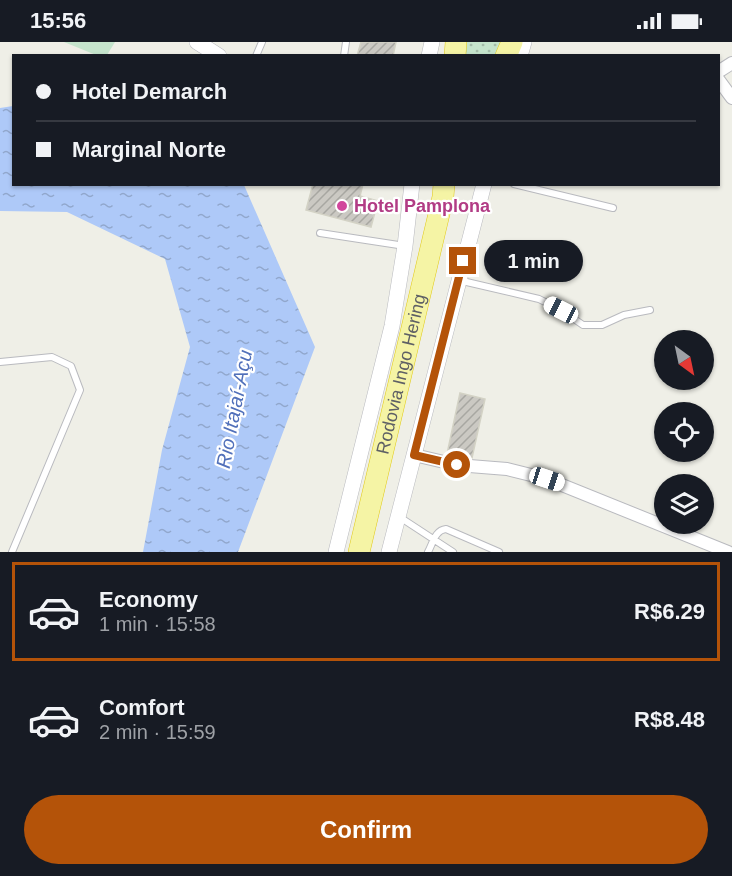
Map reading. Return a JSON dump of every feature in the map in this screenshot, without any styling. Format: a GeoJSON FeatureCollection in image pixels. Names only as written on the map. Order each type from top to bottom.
{"type":"FeatureCollection","features":[{"type":"Feature","properties":{"kind":"highway","name":"Rodovia Ingo Hering"},"geometry":{"type":"LineString","coordinates":[[359,552],[445,189]]}},
{"type":"Feature","properties":{"kind":"street"},"geometry":{"type":"LineString","coordinates":[[197,42],[216,54]]}},
{"type":"Feature","properties":{"kind":"street"},"geometry":{"type":"LineString","coordinates":[[720,82],[732,98]]}},
{"type":"Feature","properties":{"kind":"street"},"geometry":{"type":"LineString","coordinates":[[336,552],[392,326],[412,186]]}},
{"type":"Feature","properties":{"kind":"street"},"geometry":{"type":"LineString","coordinates":[[389,552],[483,186]]}},
{"type":"Feature","properties":{"kind":"street"},"geometry":{"type":"LineString","coordinates":[[414,455],[457,465],[507,469],[547,479],[583,492],[707,548],[728,552]]}},
{"type":"Feature","properties":{"kind":"lane"},"geometry":{"type":"LineString","coordinates":[[522,186],[613,208]]}},
{"type":"Feature","properties":{"kind":"lane"},"geometry":{"type":"LineString","coordinates":[[320,233],[405,246]]}},
{"type":"Feature","properties":{"kind":"lane"},"geometry":{"type":"LineString","coordinates":[[458,280],[539,298],[584,326],[602,325],[624,315],[650,310]]}},
{"type":"Feature","properties":{"kind":"lane"},"geometry":{"type":"LineString","coordinates":[[0,362],[52,357],[70,366],[80,390],[12,552]]}},
{"type":"Feature","properties":{"kind":"lane"},"geometry":{"type":"LineString","coordinates":[[398,516],[453,552]]}},
{"type":"Feature","properties":{"kind":"lane"},"geometry":{"type":"LineString","coordinates":[[428,552],[436,533],[441,529],[446,529],[499,552]]}},
{"type":"Feature","properties":{"kind":"green space"},"geometry":{"type":"Polygon","coordinates":[[[64,42],[115,42],[108,54],[94,54],[64,42]]]}},
{"type":"Feature","properties":{"kind":"green space"},"geometry":{"type":"Polygon","coordinates":[[[460,42],[504,42],[498,54],[459,54],[460,42]]]}},
{"type":"Feature","properties":{"kind":"water","name":"Rio Itajaí-Açu"},"geometry":{"type":"Polygon","coordinates":[[[12,106],[12,186],[244,186],[315,347],[238,552],[143,552],[162,450],[190,347],[165,259],[67,212],[0,211],[0,108],[12,106]]]}},
{"type":"Feature","properties":{"kind":"building"},"geometry":{"type":"Polygon","coordinates":[[[361,42],[396,42],[393,54],[358,54],[361,42]]]}},
{"type":"Feature","properties":{"kind":"building","name":"Hotel Pamplona"},"geometry":{"type":"Polygon","coordinates":[[[312,186],[362,186],[360,196],[378,201],[371,227],[306,210],[312,186]]]}},
{"type":"Feature","properties":{"kind":"building"},"geometry":{"type":"Polygon","coordinates":[[[460,393],[485,399],[472,458],[447,454],[460,393]]]}},
{"type":"Feature","properties":{"kind":"place","name":"Hotel Pamplona"},"geometry":{"type":"Point","coordinates":[342,206]}},
{"type":"Feature","properties":{"kind":"route"},"geometry":{"type":"LineString","coordinates":[[457,465],[414,455],[463,261]]}}]}
